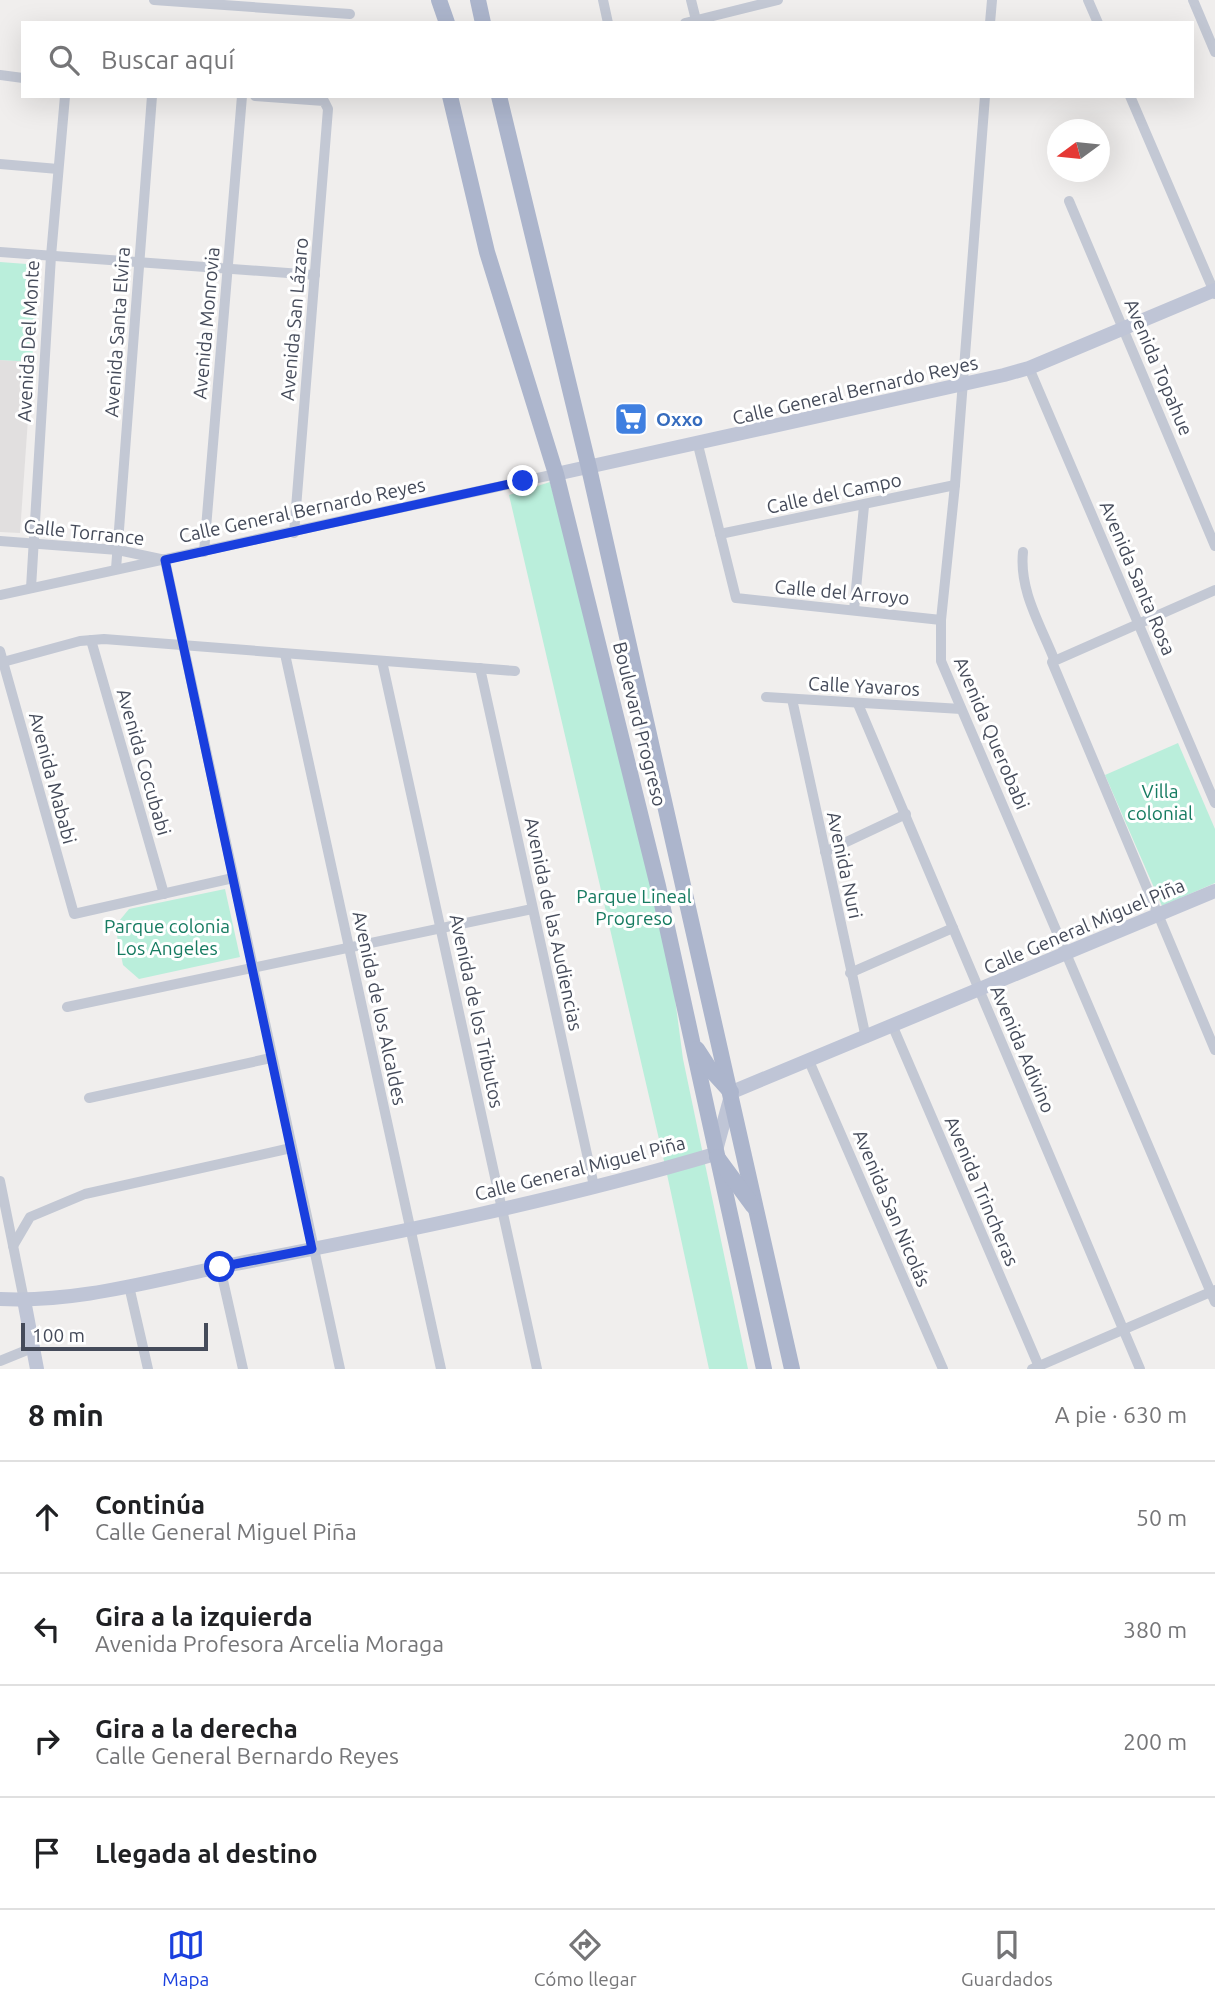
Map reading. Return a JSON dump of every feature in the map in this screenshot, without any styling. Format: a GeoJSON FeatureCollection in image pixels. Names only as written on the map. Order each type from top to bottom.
{"type":"FeatureCollection","features":[{"type":"Feature","properties":{"kind":"main road"},"geometry":{"type":"LineString","coordinates":[[430,0],[435,21]]}},
{"type":"Feature","properties":{"kind":"main road"},"geometry":{"type":"LineString","coordinates":[[439,0],[446,21]]}},
{"type":"Feature","properties":{"kind":"main road"},"geometry":{"type":"LineString","coordinates":[[478,0],[483,21]]}},
{"type":"Feature","properties":{"kind":"main road","name":"Boulevard Progreso"},"geometry":{"type":"LineString","coordinates":[[450,98],[487,252],[556,474],[658,886],[764,1369]]}},
{"type":"Feature","properties":{"kind":"main road","name":"Boulevard Progreso"},"geometry":{"type":"LineString","coordinates":[[499,98],[589,468],[732,1092],[792,1369]]}},
{"type":"Feature","properties":{"kind":"main road"},"geometry":{"type":"LineString","coordinates":[[692,1041],[710,1069],[732,1092]]}},
{"type":"Feature","properties":{"kind":"main road"},"geometry":{"type":"LineString","coordinates":[[715,1154],[758,1214]]}},
{"type":"Feature","properties":{"kind":"street"},"geometry":{"type":"LineString","coordinates":[[154,0],[350,14]]}},
{"type":"Feature","properties":{"kind":"street"},"geometry":{"type":"LineString","coordinates":[[317,0],[320,12]]}},
{"type":"Feature","properties":{"kind":"street"},"geometry":{"type":"LineString","coordinates":[[603,0],[608,21]]}},
{"type":"Feature","properties":{"kind":"street"},"geometry":{"type":"LineString","coordinates":[[690,21],[691,0]]}},
{"type":"Feature","properties":{"kind":"street"},"geometry":{"type":"LineString","coordinates":[[694,21],[778,0]]}},
{"type":"Feature","properties":{"kind":"street"},"geometry":{"type":"LineString","coordinates":[[990,21],[992,0]]}},
{"type":"Feature","properties":{"kind":"street"},"geometry":{"type":"LineString","coordinates":[[1088,0],[1097,21]]}},
{"type":"Feature","properties":{"kind":"street"},"geometry":{"type":"LineString","coordinates":[[1193,0],[1215,52]]}},
{"type":"Feature","properties":{"kind":"street"},"geometry":{"type":"LineString","coordinates":[[0,75],[21,78]]}},
{"type":"Feature","properties":{"kind":"street","name":"Avenida Del Monte"},"geometry":{"type":"LineString","coordinates":[[31,588],[51,256],[65,98]]}},
{"type":"Feature","properties":{"kind":"street","name":"Avenida Santa Elvira"},"geometry":{"type":"LineString","coordinates":[[116,569],[152,98]]}},
{"type":"Feature","properties":{"kind":"street","name":"Avenida Monrovia"},"geometry":{"type":"LineString","coordinates":[[204,552],[242,98]]}},
{"type":"Feature","properties":{"kind":"street","name":"Avenida San Lázaro"},"geometry":{"type":"LineString","coordinates":[[283,98],[324,101],[328,109],[295,533]]}},
{"type":"Feature","properties":{"kind":"street","name":"Avenida Querobabi"},"geometry":{"type":"LineString","coordinates":[[985,98],[955,485],[941,620],[941,661],[1214,1295]]}},
{"type":"Feature","properties":{"kind":"street"},"geometry":{"type":"LineString","coordinates":[[1130,98],[1215,292]]}},
{"type":"Feature","properties":{"kind":"street"},"geometry":{"type":"LineString","coordinates":[[0,164],[58,169]]}},
{"type":"Feature","properties":{"kind":"street","name":"Avenida Topahue"},"geometry":{"type":"LineString","coordinates":[[1069,201],[1215,546]]}},
{"type":"Feature","properties":{"kind":"street"},"geometry":{"type":"LineString","coordinates":[[0,252],[315,275]]}},
{"type":"Feature","properties":{"kind":"street","name":"Calle General Bernardo Reyes"},"geometry":{"type":"LineString","coordinates":[[0,595],[962,387],[1029,368],[1215,292]]}},
{"type":"Feature","properties":{"kind":"street","name":"Avenida Santa Rosa"},"geometry":{"type":"LineString","coordinates":[[1029,368],[1215,803]]}},
{"type":"Feature","properties":{"kind":"street"},"geometry":{"type":"LineString","coordinates":[[698,445],[720,534]]}},
{"type":"Feature","properties":{"kind":"street","name":"Calle del Campo"},"geometry":{"type":"LineString","coordinates":[[720,534],[955,485]]}},
{"type":"Feature","properties":{"kind":"street"},"geometry":{"type":"LineString","coordinates":[[854,610],[864,506]]}},
{"type":"Feature","properties":{"kind":"street","name":"Calle del Arroyo"},"geometry":{"type":"LineString","coordinates":[[720,534],[732,593],[740,601],[941,620]]}},
{"type":"Feature","properties":{"kind":"street","name":"Calle Torrance"},"geometry":{"type":"LineString","coordinates":[[0,541],[118,550],[165,560]]}},
{"type":"Feature","properties":{"kind":"street"},"geometry":{"type":"LineString","coordinates":[[1023,552],[1021,572],[1024,587],[1157,916],[1215,1050]]}},
{"type":"Feature","properties":{"kind":"street"},"geometry":{"type":"LineString","coordinates":[[165,560],[340,1369]]}},
{"type":"Feature","properties":{"kind":"street"},"geometry":{"type":"LineString","coordinates":[[1053,661],[1215,590]]}},
{"type":"Feature","properties":{"kind":"street"},"geometry":{"type":"LineString","coordinates":[[1,657],[92,639],[515,671]]}},
{"type":"Feature","properties":{"kind":"street","name":"Avenida Cocubabi"},"geometry":{"type":"LineString","coordinates":[[92,639],[164,894]]}},
{"type":"Feature","properties":{"kind":"street","name":"Avenida de los Alcaldes"},"geometry":{"type":"LineString","coordinates":[[285,654],[441,1369]]}},
{"type":"Feature","properties":{"kind":"street","name":"Avenida Mababi"},"geometry":{"type":"LineString","coordinates":[[1,657],[74,914],[164,894]]}},
{"type":"Feature","properties":{"kind":"street","name":"Avenida de los Tributos"},"geometry":{"type":"LineString","coordinates":[[382,661],[537,1369]]}},
{"type":"Feature","properties":{"kind":"street","name":"Avenida de las Audiencias"},"geometry":{"type":"LineString","coordinates":[[480,668],[594,1186]]}},
{"type":"Feature","properties":{"kind":"street","name":"Calle Yavaros"},"geometry":{"type":"LineString","coordinates":[[766,697],[961,709]]}},
{"type":"Feature","properties":{"kind":"street","name":"Avenida Nuri"},"geometry":{"type":"LineString","coordinates":[[792,699],[866,1038]]}},
{"type":"Feature","properties":{"kind":"street","name":"Avenida Adivino"},"geometry":{"type":"LineString","coordinates":[[858,704],[1140,1369]]}},
{"type":"Feature","properties":{"kind":"street"},"geometry":{"type":"LineString","coordinates":[[825,852],[906,814]]}},
{"type":"Feature","properties":{"kind":"street"},"geometry":{"type":"LineString","coordinates":[[164,894],[233,878]]}},
{"type":"Feature","properties":{"kind":"street","name":"Calle General Miguel Piña"},"geometry":{"type":"LineString","coordinates":[[0,1299],[24,1300],[129,1286],[312,1249],[594,1186],[715,1154],[732,1092],[1215,891]]}},
{"type":"Feature","properties":{"kind":"street"},"geometry":{"type":"LineString","coordinates":[[67,1007],[441,926],[532,909]]}},
{"type":"Feature","properties":{"kind":"street"},"geometry":{"type":"LineString","coordinates":[[850,973],[953,928]]}},
{"type":"Feature","properties":{"kind":"street","name":"Avenida Trincheras"},"geometry":{"type":"LineString","coordinates":[[893,1027],[1037,1368]]}},
{"type":"Feature","properties":{"kind":"street"},"geometry":{"type":"LineString","coordinates":[[89,1098],[271,1058]]}},
{"type":"Feature","properties":{"kind":"street","name":"Avenida San Nicolás"},"geometry":{"type":"LineString","coordinates":[[809,1061],[943,1369]]}},
{"type":"Feature","properties":{"kind":"street"},"geometry":{"type":"LineString","coordinates":[[13,1246],[30,1217],[85,1194],[291,1148]]}},
{"type":"Feature","properties":{"kind":"street"},"geometry":{"type":"LineString","coordinates":[[0,1181],[37,1369]]}},
{"type":"Feature","properties":{"kind":"street"},"geometry":{"type":"LineString","coordinates":[[220,1267],[243,1369]]}},
{"type":"Feature","properties":{"kind":"street"},"geometry":{"type":"LineString","coordinates":[[129,1286],[148,1369]]}},
{"type":"Feature","properties":{"kind":"street"},"geometry":{"type":"LineString","coordinates":[[1037,1368],[1123,1329],[1214,1295]]}},
{"type":"Feature","properties":{"kind":"street"},"geometry":{"type":"LineString","coordinates":[[0,1361],[32,1348]]}},
{"type":"Feature","properties":{"kind":"shaded area"},"geometry":{"type":"Polygon","coordinates":[[[0,360],[32,362],[20,533],[0,532],[0,360]]]}},
{"type":"Feature","properties":{"kind":"green space"},"geometry":{"type":"Polygon","coordinates":[[[0,262],[40,265],[32,362],[0,360],[0,262]]]}},
{"type":"Feature","properties":{"kind":"green space","name":"Parque Lineal Progreso"},"geometry":{"type":"Polygon","coordinates":[[[550,482],[663,908],[683,1059],[748,1369],[709,1369],[665,1165],[509,495],[550,482]]]}},
{"type":"Feature","properties":{"kind":"green space","name":"Villa colonial"},"geometry":{"type":"Polygon","coordinates":[[[1178,743],[1215,829],[1215,883],[1162,906],[1105,775],[1178,743]]]}},
{"type":"Feature","properties":{"kind":"green space","name":"Parque colonia Los Angeles"},"geometry":{"type":"Polygon","coordinates":[[[225,889],[240,957],[139,979],[123,965],[115,926],[129,909],[225,889]]]}},
{"type":"Feature","properties":{"kind":"place","name":"Oxxo"},"geometry":{"type":"Point","coordinates":[631,419]}},
{"type":"Feature","properties":{"kind":"route"},"geometry":{"type":"LineString","coordinates":[[220,1267],[312,1249],[165,560],[523,481]]}}]}
